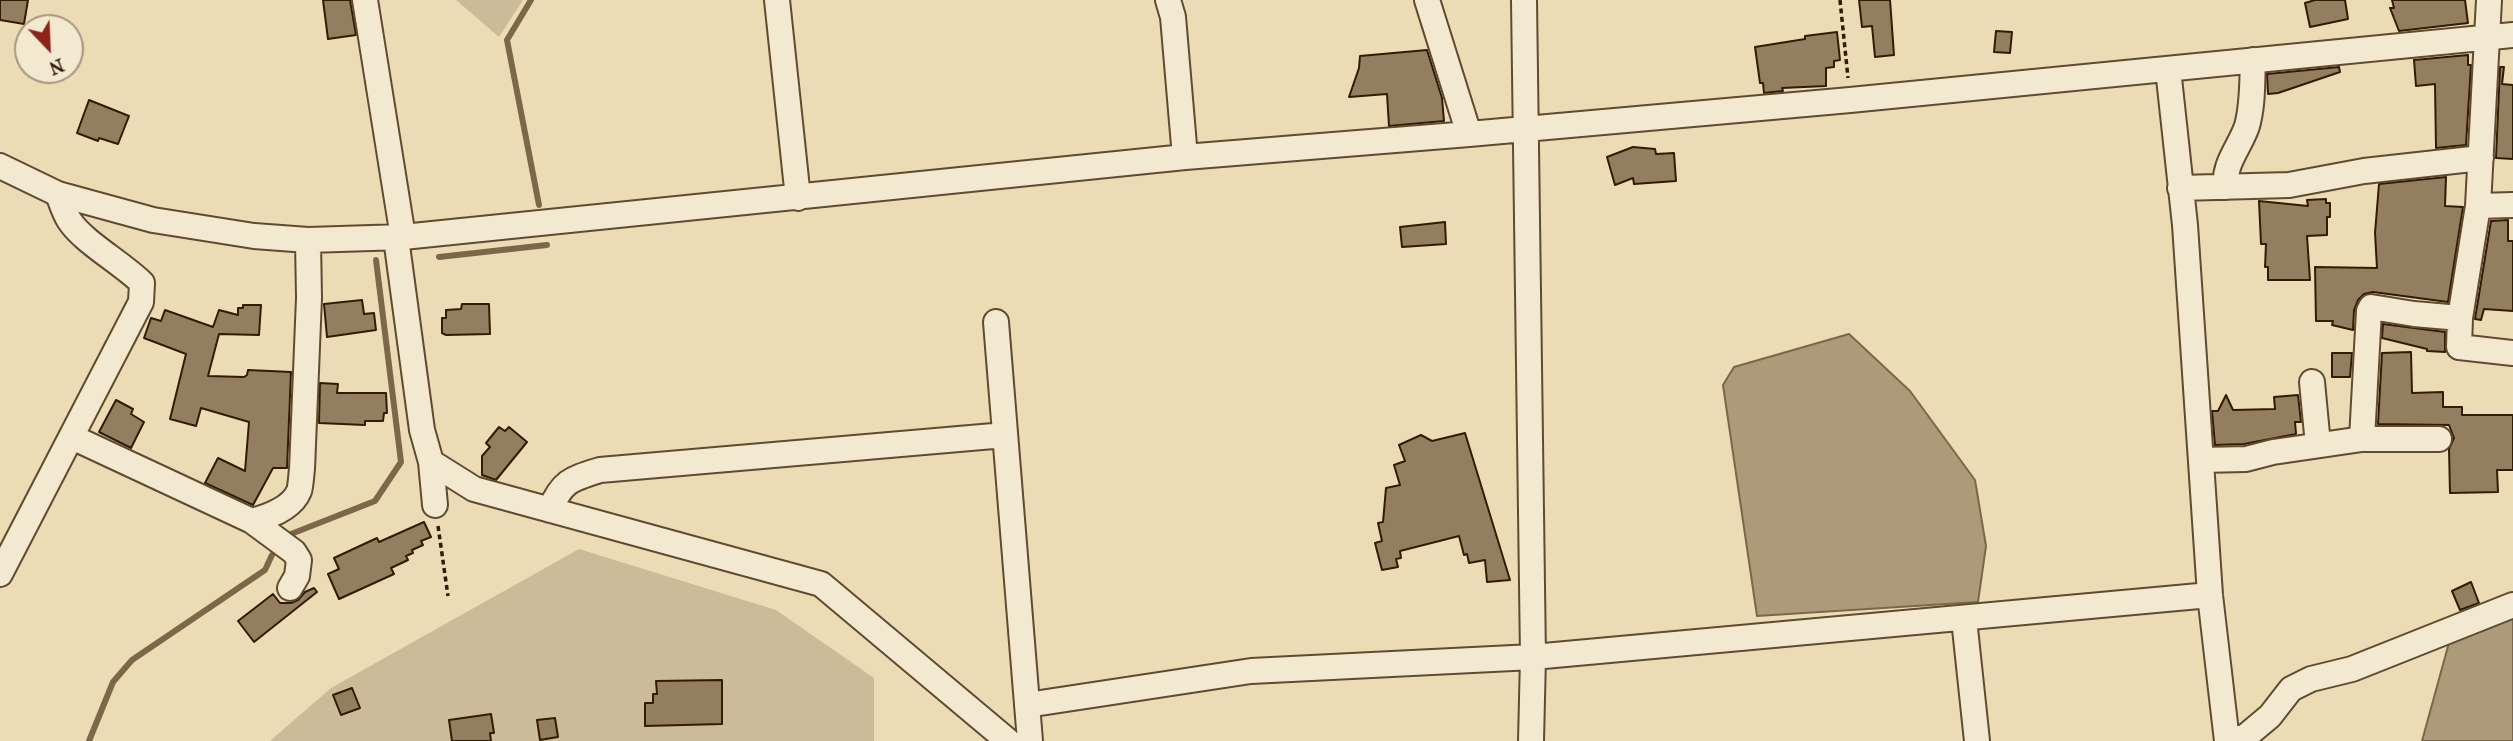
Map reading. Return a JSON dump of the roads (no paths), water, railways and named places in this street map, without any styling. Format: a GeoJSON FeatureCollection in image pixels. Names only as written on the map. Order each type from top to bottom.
{"type":"FeatureCollection","features":[{"type":"Feature","properties":{"kind":"street"},"geometry":{"type":"LineString","coordinates":[[365,0],[399,238],[422,430],[431,462],[435,505]]}},
{"type":"Feature","properties":{"kind":"street"},"geometry":{"type":"LineString","coordinates":[[777,0],[798,198]]}},
{"type":"Feature","properties":{"kind":"street"},"geometry":{"type":"LineString","coordinates":[[1168,0],[1173,17],[1185,157]]}},
{"type":"Feature","properties":{"kind":"street"},"geometry":{"type":"LineString","coordinates":[[1427,0],[1469,134]]}},
{"type":"Feature","properties":{"kind":"street"},"geometry":{"type":"LineString","coordinates":[[1524,0],[1533,657],[1531,741]]}},
{"type":"Feature","properties":{"kind":"street"},"geometry":{"type":"LineString","coordinates":[[2489,0],[2478,206],[2460,318],[2459,347],[2513,353]]}},
{"type":"Feature","properties":{"kind":"street"},"geometry":{"type":"LineString","coordinates":[[0,166],[58,194],[153,220],[254,236],[308,240],[399,238],[1185,157],[1850,100],[2513,35]]}},
{"type":"Feature","properties":{"kind":"street"},"geometry":{"type":"LineString","coordinates":[[2226,187],[2224,174],[2246,129],[2250,113],[2253,60]]}},
{"type":"Feature","properties":{"kind":"street"},"geometry":{"type":"LineString","coordinates":[[2168,69],[2180,188],[2210,595],[2227,741],[2245,737],[2270,716],[2291,689],[2301,684],[2352,669],[2513,605]]}},
{"type":"Feature","properties":{"kind":"street"},"geometry":{"type":"LineString","coordinates":[[2180,188],[2290,185],[2364,171],[2481,158]]}},
{"type":"Feature","properties":{"kind":"street"},"geometry":{"type":"LineString","coordinates":[[0,574],[141,302],[142,283],[69,220],[58,194]]}},
{"type":"Feature","properties":{"kind":"street"},"geometry":{"type":"LineString","coordinates":[[2478,206],[2513,205]]}},
{"type":"Feature","properties":{"kind":"street"},"geometry":{"type":"LineString","coordinates":[[252,520],[267,517],[288,505],[298,492],[302,469],[309,298],[308,240]]}},
{"type":"Feature","properties":{"kind":"street"},"geometry":{"type":"LineString","coordinates":[[2362,439],[2371,307],[2460,318]]}},
{"type":"Feature","properties":{"kind":"street"},"geometry":{"type":"LineString","coordinates":[[996,322],[1030,741]]}},
{"type":"Feature","properties":{"kind":"street"},"geometry":{"type":"LineString","coordinates":[[2312,383],[2318,445]]}},
{"type":"Feature","properties":{"kind":"street"},"geometry":{"type":"LineString","coordinates":[[550,510],[557,493],[569,480],[600,470],[1005,435]]}},
{"type":"Feature","properties":{"kind":"street"},"geometry":{"type":"LineString","coordinates":[[72,437],[252,520],[306,564],[290,588]]}},
{"type":"Feature","properties":{"kind":"street"},"geometry":{"type":"LineString","coordinates":[[2201,460],[2246,459],[2273,452],[2362,439],[2439,439]]}},
{"type":"Feature","properties":{"kind":"street"},"geometry":{"type":"LineString","coordinates":[[431,462],[474,489],[821,584],[1008,741]]}},
{"type":"Feature","properties":{"kind":"street"},"geometry":{"type":"LineString","coordinates":[[1027,705],[1251,671],[1533,657],[2210,595]]}},
{"type":"Feature","properties":{"kind":"street"},"geometry":{"type":"LineString","coordinates":[[1964,619],[1977,741]]}},
{"type":"Feature","properties":{"kind":"waterway"},"geometry":{"type":"LineString","coordinates":[[531,0],[507,40],[539,205]]}},
{"type":"Feature","properties":{"kind":"waterway"},"geometry":{"type":"LineString","coordinates":[[439,257],[547,245]]}},
{"type":"Feature","properties":{"kind":"waterway"},"geometry":{"type":"LineString","coordinates":[[291,534],[375,501],[401,462],[376,260]]}},
{"type":"Feature","properties":{"kind":"waterway"},"geometry":{"type":"LineString","coordinates":[[89,741],[113,682],[132,660],[265,570],[272,555]]}}]}
